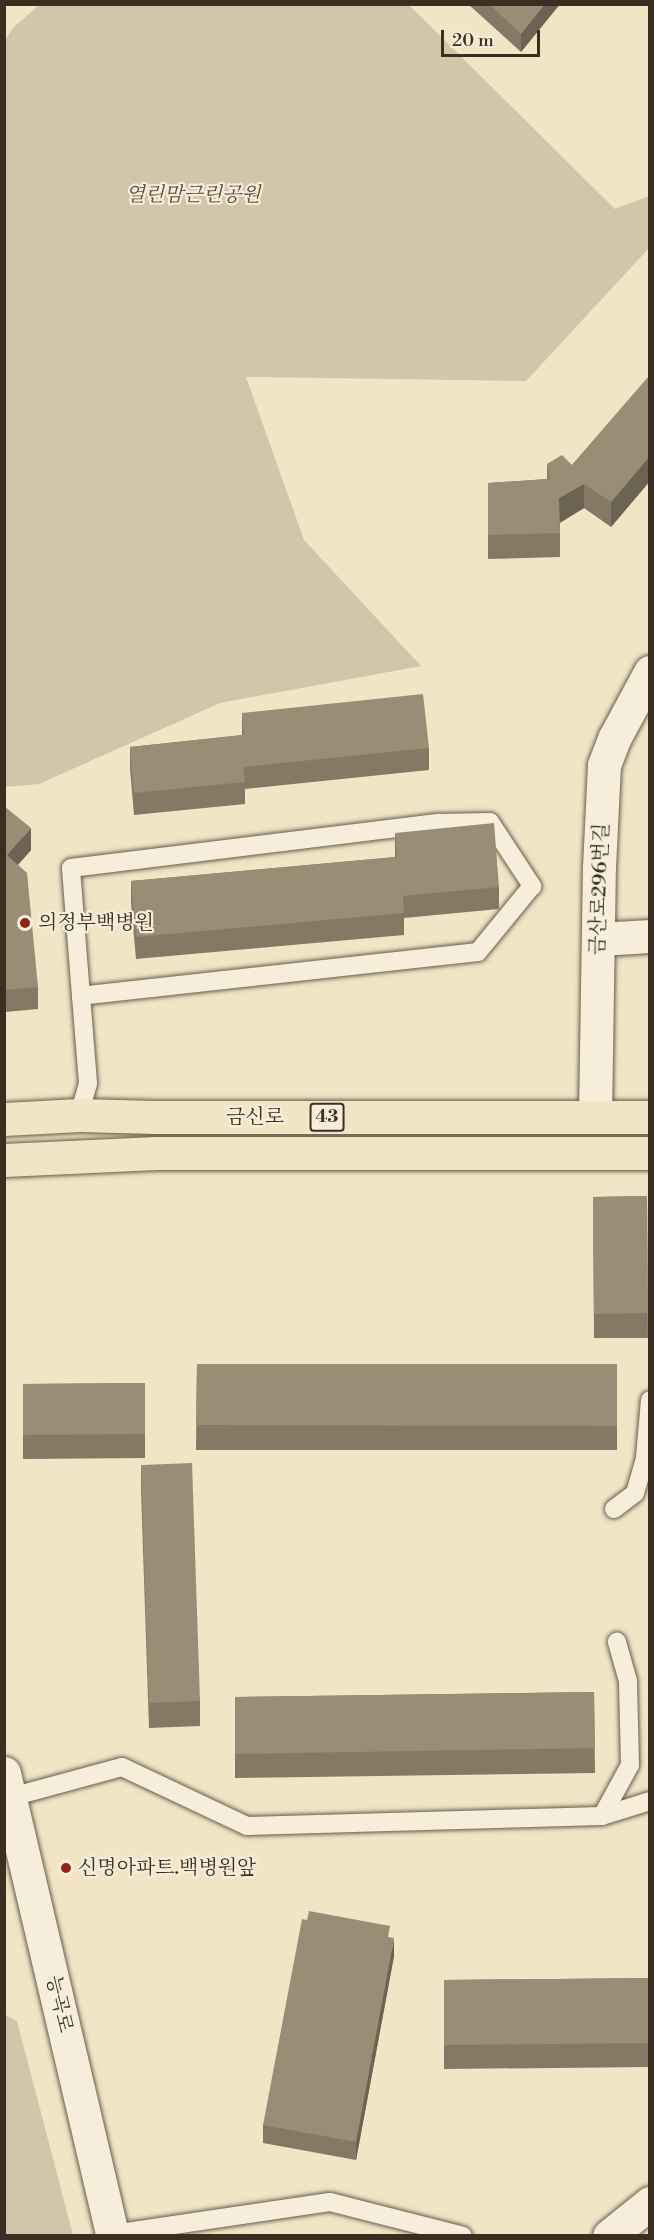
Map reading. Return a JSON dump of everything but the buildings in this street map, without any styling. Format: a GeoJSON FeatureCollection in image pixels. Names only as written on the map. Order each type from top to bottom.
{"type":"FeatureCollection","features":[{"type":"Feature","properties":{"kind":"main road","name":"금신로"},"geometry":{"type":"LineString","coordinates":[[4,1119],[79,1115],[650,1117]]}},
{"type":"Feature","properties":{"kind":"main road","name":"금신로"},"geometry":{"type":"LineString","coordinates":[[4,1160],[156,1154],[650,1153]]}},
{"type":"Feature","properties":{"kind":"street","name":"금산로296번길"},"geometry":{"type":"LineString","coordinates":[[596,1117],[604,765],[650,672]]}},
{"type":"Feature","properties":{"kind":"street"},"geometry":{"type":"LineString","coordinates":[[599,939],[650,936]]}},
{"type":"Feature","properties":{"kind":"street","name":"능곡로"},"geometry":{"type":"LineString","coordinates":[[6,1790],[113,2235]]}},
{"type":"Feature","properties":{"kind":"street"},"geometry":{"type":"LineString","coordinates":[[609,2235],[650,2203]]}},
{"type":"Feature","properties":{"kind":"lane"},"geometry":{"type":"LineString","coordinates":[[79,1115],[88,1083],[81,996],[71,868],[439,823],[489,822],[532,886],[478,952],[81,996]]}},
{"type":"Feature","properties":{"kind":"lane"},"geometry":{"type":"LineString","coordinates":[[614,1509],[635,1493],[645,1457],[650,1400]]}},
{"type":"Feature","properties":{"kind":"lane"},"geometry":{"type":"LineString","coordinates":[[603,1815],[630,1765],[628,1681],[617,1642]]}},
{"type":"Feature","properties":{"kind":"lane"},"geometry":{"type":"LineString","coordinates":[[6,1790],[122,1767],[247,1826],[603,1815],[650,1801]]}},
{"type":"Feature","properties":{"kind":"lane"},"geometry":{"type":"LineString","coordinates":[[113,2235],[330,2202],[463,2235]]}},
{"type":"Feature","properties":{"kind":"green space","name":"열린맘근린공원"},"geometry":{"type":"Polygon","coordinates":[[[39,5],[409,5],[615,209],[649,196],[650,247],[526,381],[246,377],[304,540],[421,666],[220,703],[39,784],[5,787],[4,41],[14,27],[39,5]]]}},
{"type":"Feature","properties":{"kind":"green space"},"geometry":{"type":"Polygon","coordinates":[[[6,2015],[17,2021],[73,2235],[5,2235],[6,2015]]]}},
{"type":"Feature","properties":{"kind":"place","name":"의정부백병원"},"geometry":{"type":"Point","coordinates":[25,923]}},
{"type":"Feature","properties":{"kind":"place","name":"신명아파트.백병원앞"},"geometry":{"type":"Point","coordinates":[66,1868]}}]}
